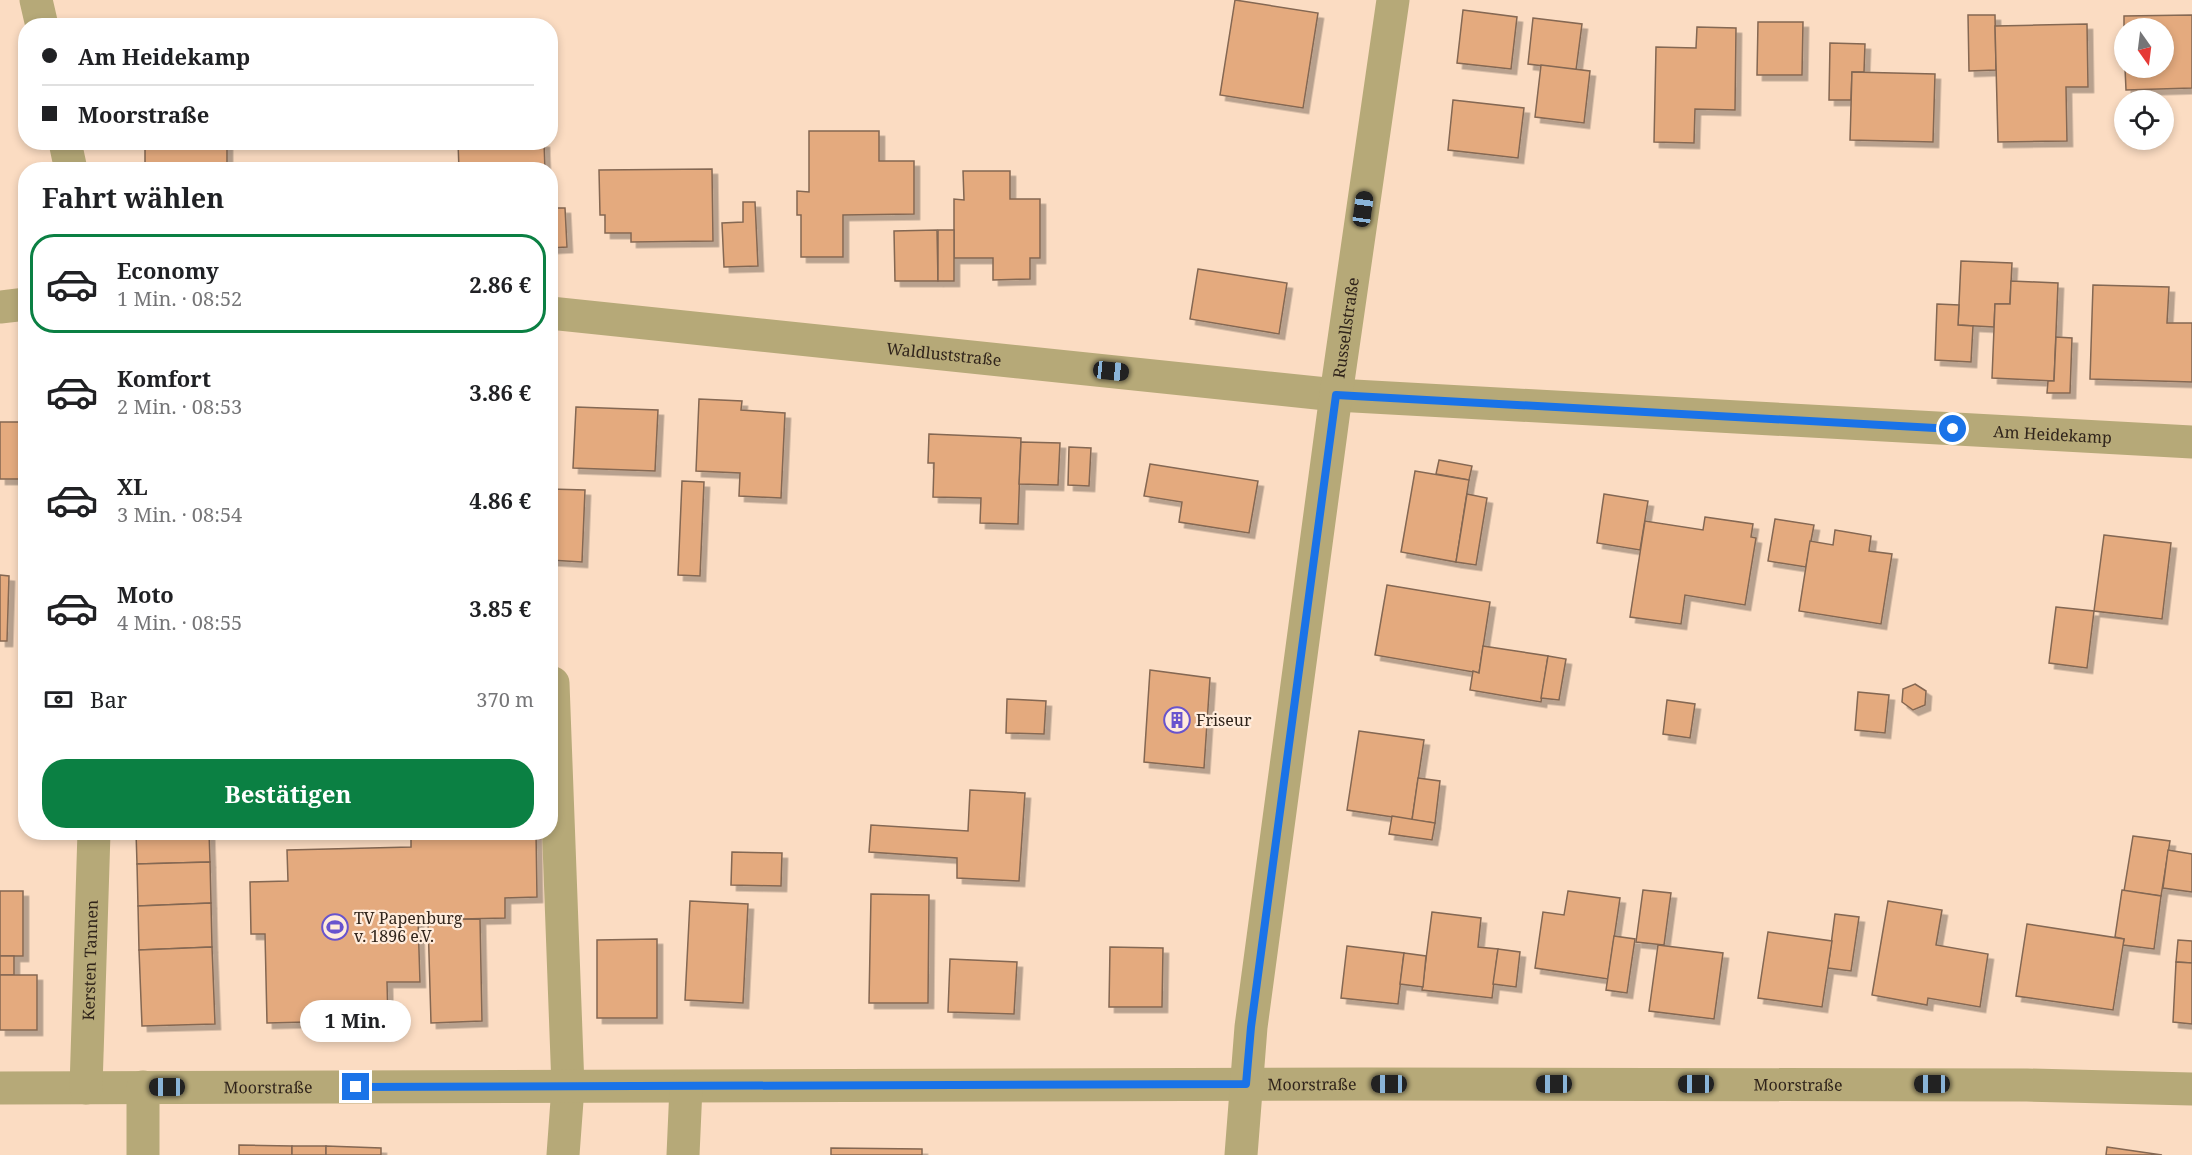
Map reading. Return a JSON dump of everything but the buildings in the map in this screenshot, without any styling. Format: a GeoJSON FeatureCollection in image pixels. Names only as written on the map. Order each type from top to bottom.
{"type":"FeatureCollection","features":[{"type":"Feature","properties":{"kind":"street"},"geometry":{"type":"LineString","coordinates":[[36,0],[40,18]]}},
{"type":"Feature","properties":{"kind":"street","name":"Russellstraße"},"geometry":{"type":"LineString","coordinates":[[1241,1155],[1251,1027],[1336,395],[1394,0]]}},
{"type":"Feature","properties":{"kind":"street"},"geometry":{"type":"LineString","coordinates":[[0,307],[18,305]]}},
{"type":"Feature","properties":{"kind":"street","name":"Waldluststraße"},"geometry":{"type":"LineString","coordinates":[[558,314],[1336,395]]}},
{"type":"Feature","properties":{"kind":"street","name":"Am Heidekamp"},"geometry":{"type":"LineString","coordinates":[[1336,395],[2192,442]]}},
{"type":"Feature","properties":{"kind":"street"},"geometry":{"type":"LineString","coordinates":[[558,798],[568,1087],[563,1155]]}},
{"type":"Feature","properties":{"kind":"street","name":"Kersten Tannen"},"geometry":{"type":"LineString","coordinates":[[86,1088],[94,840]]}},
{"type":"Feature","properties":{"kind":"street","name":"Moorstraße"},"geometry":{"type":"LineString","coordinates":[[0,1088],[2026,1084],[2192,1089]]}},
{"type":"Feature","properties":{"kind":"street"},"geometry":{"type":"LineString","coordinates":[[143,1087],[143,1155]]}},
{"type":"Feature","properties":{"kind":"street"},"geometry":{"type":"LineString","coordinates":[[683,1155],[686,1087]]}},
{"type":"Feature","properties":{"kind":"place","name":"Friseur"},"geometry":{"type":"Point","coordinates":[1177,720]}},
{"type":"Feature","properties":{"kind":"place","name":"TV Papenburg v. 1896 e.V."},"geometry":{"type":"Point","coordinates":[335,927]}},
{"type":"Feature","properties":{"kind":"route"},"geometry":{"type":"LineString","coordinates":[[356,1087],[1246,1084],[1251,1027],[1336,395],[1953,429]]}}]}
